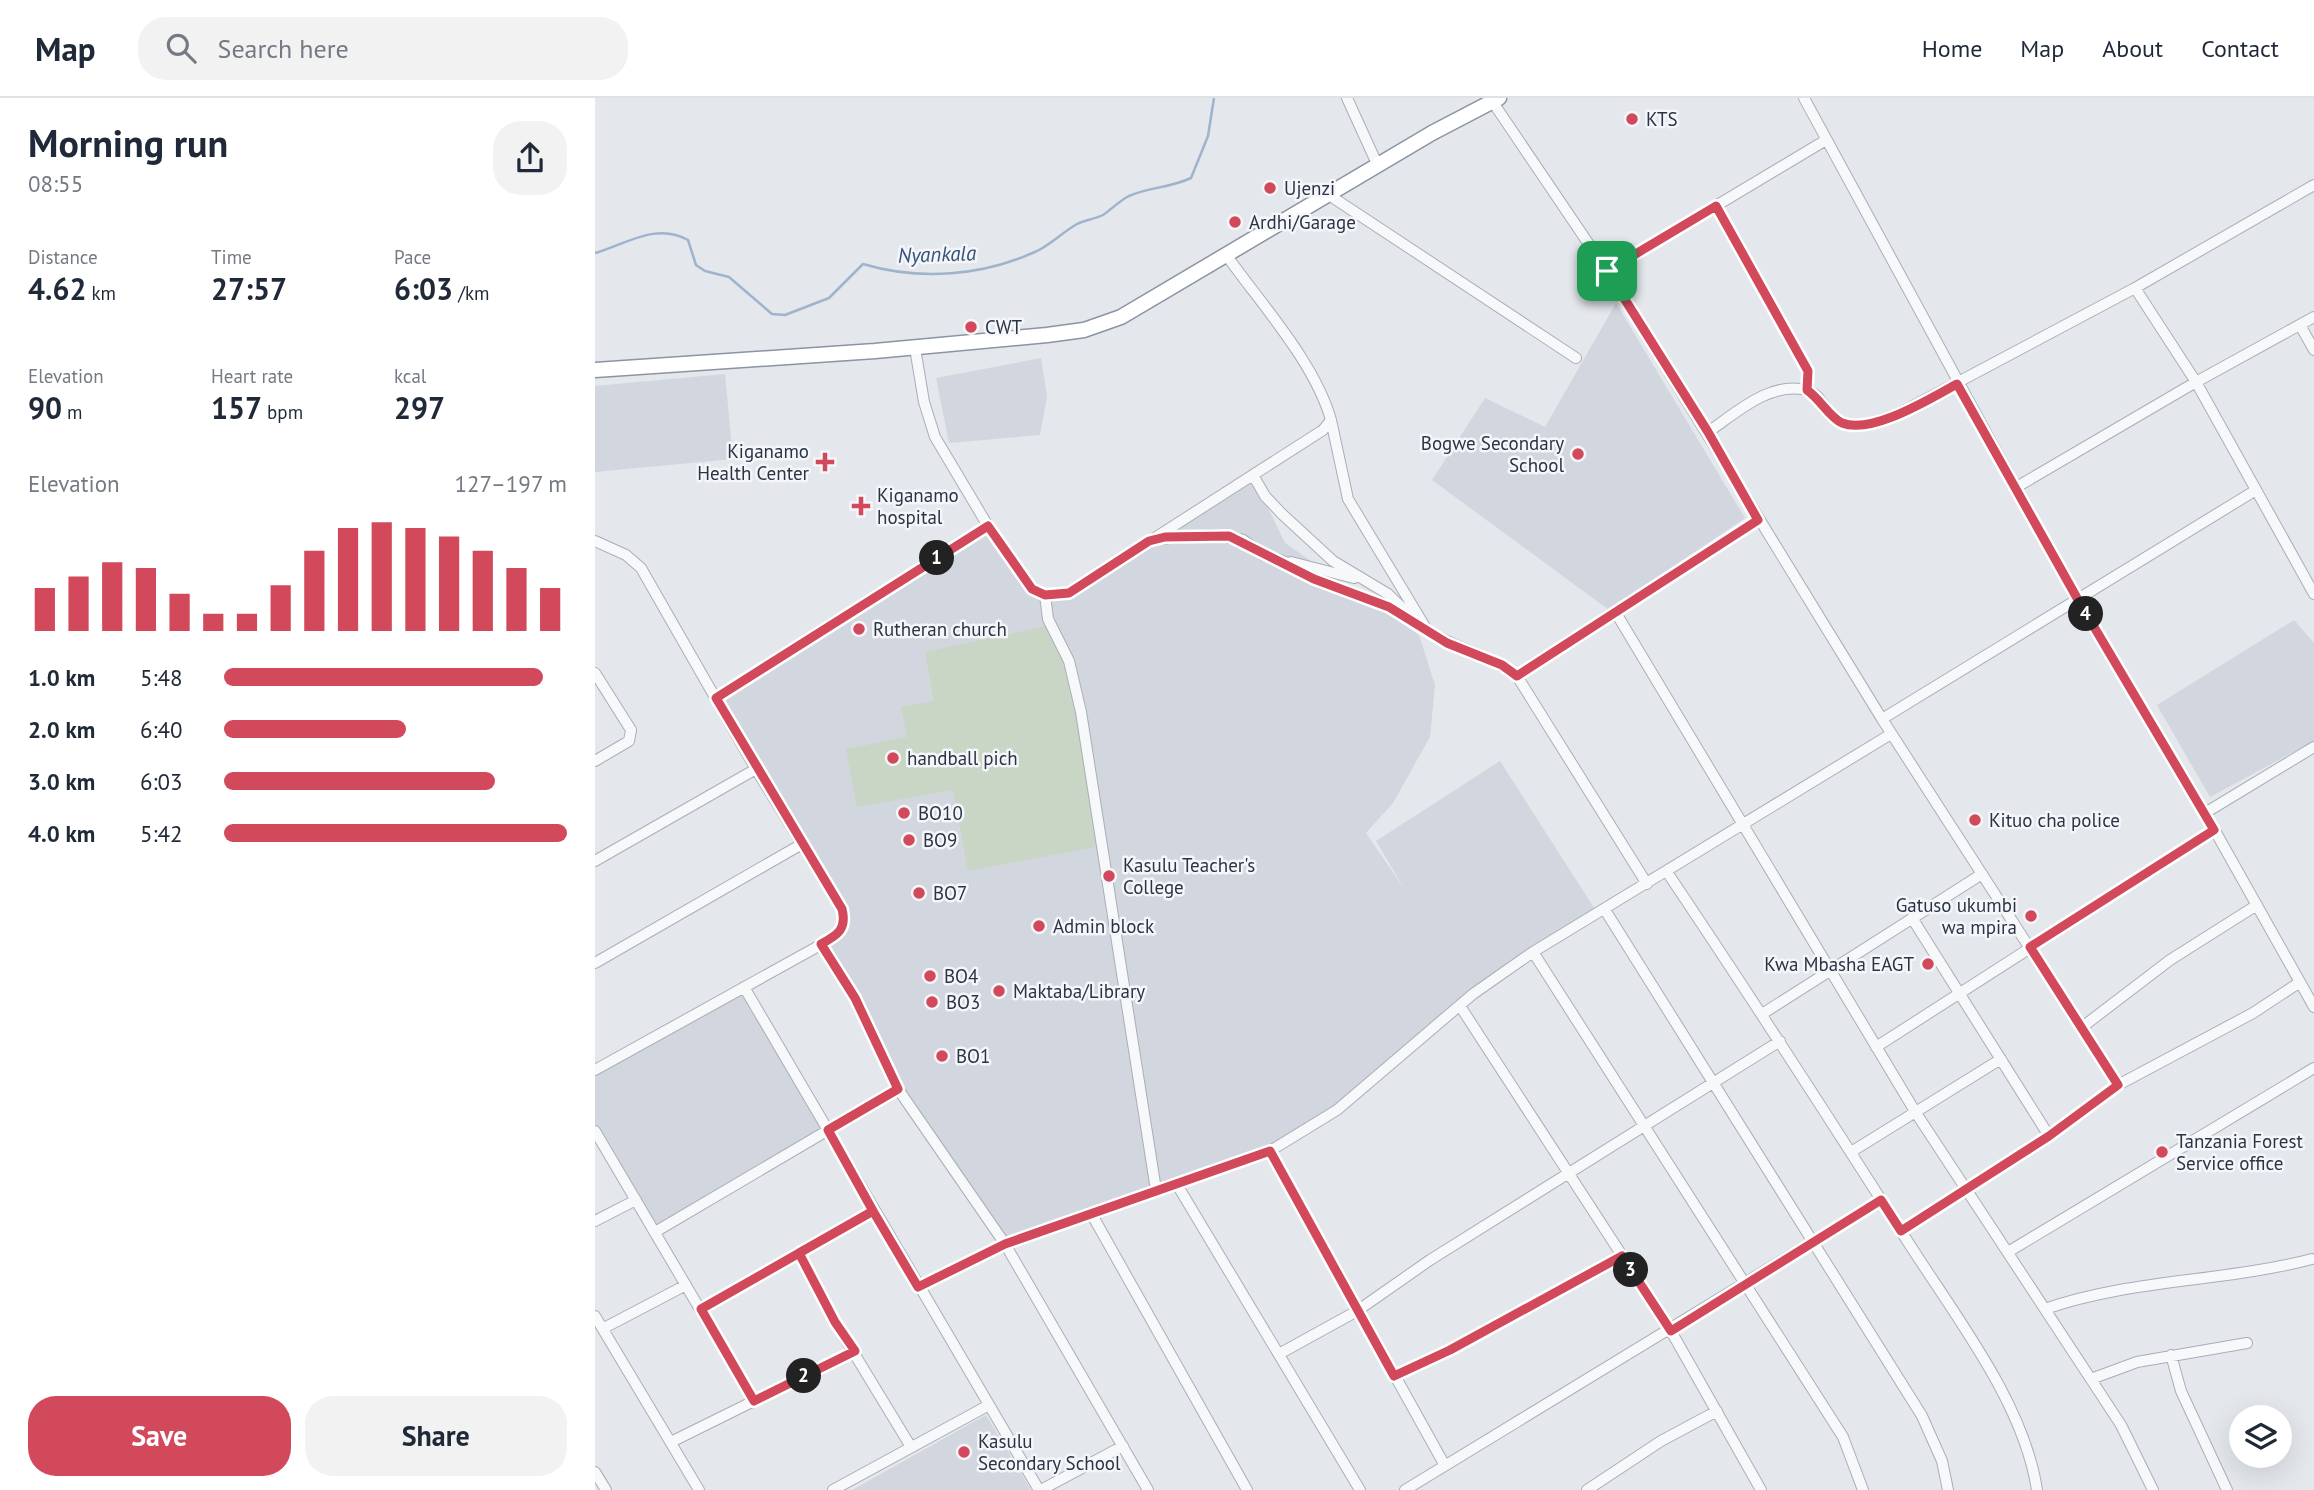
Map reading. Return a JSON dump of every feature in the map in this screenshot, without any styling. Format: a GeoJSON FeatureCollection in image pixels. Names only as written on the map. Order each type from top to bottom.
{"type":"FeatureCollection","features":[{"type":"Feature","properties":{"kind":"highway"},"geometry":{"type":"LineString","coordinates":[[595,370],[915,348],[1084,330],[1121,317],[1495,100]]}},
{"type":"Feature","properties":{"kind":"street"},"geometry":{"type":"LineString","coordinates":[[1347,98],[1378,166]]}},
{"type":"Feature","properties":{"kind":"street"},"geometry":{"type":"LineString","coordinates":[[1353,110],[1360,98]]}},
{"type":"Feature","properties":{"kind":"street"},"geometry":{"type":"LineString","coordinates":[[1804,98],[1957,384],[2077,598],[2313,1001]]}},
{"type":"Feature","properties":{"kind":"street"},"geometry":{"type":"LineString","coordinates":[[1495,100],[1708,432],[1758,520],[1891,734],[2118,1085]]}},
{"type":"Feature","properties":{"kind":"street"},"geometry":{"type":"LineString","coordinates":[[1607,271],[1826,140]]}},
{"type":"Feature","properties":{"kind":"street"},"geometry":{"type":"LineString","coordinates":[[1708,432],[1776,391],[1807,390],[1822,400],[1832,417],[1844,424],[1868,424],[1900,413],[2135,288],[2314,184]]}},
{"type":"Feature","properties":{"kind":"street"},"geometry":{"type":"LineString","coordinates":[[1329,195],[1576,358]]}},
{"type":"Feature","properties":{"kind":"street"},"geometry":{"type":"LineString","coordinates":[[1716,206],[1808,371],[1807,390]]}},
{"type":"Feature","properties":{"kind":"street"},"geometry":{"type":"LineString","coordinates":[[1227,256],[1324,396],[1348,499],[1427,630]]}},
{"type":"Feature","properties":{"kind":"street"},"geometry":{"type":"LineString","coordinates":[[2135,288],[2196,382],[2314,594]]}},
{"type":"Feature","properties":{"kind":"street"},"geometry":{"type":"LineString","coordinates":[[2015,488],[2196,382],[2314,317]]}},
{"type":"Feature","properties":{"kind":"street"},"geometry":{"type":"LineString","coordinates":[[2300,325],[2314,350]]}},
{"type":"Feature","properties":{"kind":"street"},"geometry":{"type":"LineString","coordinates":[[915,348],[924,402],[935,436],[988,526],[1032,589],[1045,595],[1069,593],[1323,430],[1331,421]]}},
{"type":"Feature","properties":{"kind":"street"},"geometry":{"type":"LineString","coordinates":[[1253,475],[1265,496],[1282,514],[1341,568],[1388,594],[1407,610],[1417,624]]}},
{"type":"Feature","properties":{"kind":"street"},"geometry":{"type":"LineString","coordinates":[[1882,719],[2256,490]]}},
{"type":"Feature","properties":{"kind":"street"},"geometry":{"type":"LineString","coordinates":[[1517,676],[1758,520]]}},
{"type":"Feature","properties":{"kind":"street"},"geometry":{"type":"LineString","coordinates":[[716,698],[988,526]]}},
{"type":"Feature","properties":{"kind":"street"},"geometry":{"type":"LineString","coordinates":[[1149,541],[1165,537],[1229,536],[1243,540],[1264,555],[1362,579]]}},
{"type":"Feature","properties":{"kind":"street"},"geometry":{"type":"LineString","coordinates":[[595,541],[626,555],[641,568],[756,769],[842,909],[845,922],[842,930],[821,944],[595,1070]]}},
{"type":"Feature","properties":{"kind":"street"},"geometry":{"type":"LineString","coordinates":[[1283,561],[1314,579],[1389,607],[1447,643],[1502,665],[1517,676],[1647,884]]}},
{"type":"Feature","properties":{"kind":"street"},"geometry":{"type":"LineString","coordinates":[[1045,595],[1048,619],[1069,661],[1081,712],[1156,1190]]}},
{"type":"Feature","properties":{"kind":"street"},"geometry":{"type":"LineString","coordinates":[[1616,613],[1916,1113],[2121,1425],[2153,1490]]}},
{"type":"Feature","properties":{"kind":"street"},"geometry":{"type":"LineString","coordinates":[[595,673],[631,730],[629,741],[595,761]]}},
{"type":"Feature","properties":{"kind":"street"},"geometry":{"type":"LineString","coordinates":[[918,1287],[1005,1244],[1270,1151],[1337,1111],[1460,1006],[1533,952],[1891,734]]}},
{"type":"Feature","properties":{"kind":"street"},"geometry":{"type":"LineString","coordinates":[[2205,813],[2314,747]]}},
{"type":"Feature","properties":{"kind":"street"},"geometry":{"type":"LineString","coordinates":[[595,861],[756,769]]}},
{"type":"Feature","properties":{"kind":"street"},"geometry":{"type":"LineString","coordinates":[[1876,1046],[2214,830]]}},
{"type":"Feature","properties":{"kind":"street"},"geometry":{"type":"LineString","coordinates":[[595,963],[802,844]]}},
{"type":"Feature","properties":{"kind":"street"},"geometry":{"type":"LineString","coordinates":[[1667,872],[1780,1041],[1986,1364],[2015,1419],[2033,1466],[2037,1490]]}},
{"type":"Feature","properties":{"kind":"street"},"geometry":{"type":"LineString","coordinates":[[1762,1014],[1982,874]]}},
{"type":"Feature","properties":{"kind":"street"},"geometry":{"type":"LineString","coordinates":[[2081,1028],[2170,960],[2257,905]]}},
{"type":"Feature","properties":{"kind":"street"},"geometry":{"type":"LineString","coordinates":[[1605,910],[1921,1416],[1942,1461],[1948,1490]]}},
{"type":"Feature","properties":{"kind":"street"},"geometry":{"type":"LineString","coordinates":[[1912,918],[2049,1136]]}},
{"type":"Feature","properties":{"kind":"street"},"geometry":{"type":"LineString","coordinates":[[821,944],[855,998],[898,1089],[1005,1244],[1149,1490]]}},
{"type":"Feature","properties":{"kind":"street"},"geometry":{"type":"LineString","coordinates":[[1533,952],[1843,1437],[1863,1490]]}},
{"type":"Feature","properties":{"kind":"street"},"geometry":{"type":"LineString","coordinates":[[1901,1231],[2049,1136],[2118,1085],[2253,1013],[2300,982]]}},
{"type":"Feature","properties":{"kind":"street"},"geometry":{"type":"LineString","coordinates":[[744,987],[873,1211],[1040,1490],[1123,1446]]}},
{"type":"Feature","properties":{"kind":"street"},"geometry":{"type":"LineString","coordinates":[[1460,1006],[1671,1331],[1761,1490]]}},
{"type":"Feature","properties":{"kind":"street"},"geometry":{"type":"LineString","coordinates":[[1279,1354],[1357,1311],[1430,1260],[1570,1175],[1780,1041]]}},
{"type":"Feature","properties":{"kind":"street"},"geometry":{"type":"LineString","coordinates":[[1851,1152],[2001,1059]]}},
{"type":"Feature","properties":{"kind":"street"},"geometry":{"type":"LineString","coordinates":[[2008,1252],[2314,1068]]}},
{"type":"Feature","properties":{"kind":"street"},"geometry":{"type":"LineString","coordinates":[[655,1232],[898,1089]]}},
{"type":"Feature","properties":{"kind":"street"},"geometry":{"type":"LineString","coordinates":[[595,1131],[754,1401]]}},
{"type":"Feature","properties":{"kind":"street"},"geometry":{"type":"LineString","coordinates":[[1270,1151],[1444,1464]]}},
{"type":"Feature","properties":{"kind":"street"},"geometry":{"type":"LineString","coordinates":[[1176,1183],[1360,1490]]}},
{"type":"Feature","properties":{"kind":"street"},"geometry":{"type":"LineString","coordinates":[[595,1221],[636,1200]]}},
{"type":"Feature","properties":{"kind":"street"},"geometry":{"type":"LineString","coordinates":[[1405,1490],[1444,1464],[1671,1331],[1881,1200]]}},
{"type":"Feature","properties":{"kind":"street"},"geometry":{"type":"LineString","coordinates":[[701,1309],[873,1211]]}},
{"type":"Feature","properties":{"kind":"street"},"geometry":{"type":"LineString","coordinates":[[1091,1213],[1247,1490]]}},
{"type":"Feature","properties":{"kind":"street"},"geometry":{"type":"LineString","coordinates":[[799,1253],[835,1322],[911,1447]]}},
{"type":"Feature","properties":{"kind":"street"},"geometry":{"type":"LineString","coordinates":[[1394,1376],[1450,1350],[1622,1256]]}},
{"type":"Feature","properties":{"kind":"street"},"geometry":{"type":"LineString","coordinates":[[2045,1309],[2097,1294],[2269,1270],[2312,1259]]}},
{"type":"Feature","properties":{"kind":"street"},"geometry":{"type":"LineString","coordinates":[[604,1328],[686,1284]]}},
{"type":"Feature","properties":{"kind":"street"},"geometry":{"type":"LineString","coordinates":[[595,1316],[699,1490]]}},
{"type":"Feature","properties":{"kind":"street"},"geometry":{"type":"LineString","coordinates":[[2091,1379],[2137,1362],[2247,1343]]}},
{"type":"Feature","properties":{"kind":"street"},"geometry":{"type":"LineString","coordinates":[[671,1442],[855,1351]]}},
{"type":"Feature","properties":{"kind":"street"},"geometry":{"type":"LineString","coordinates":[[2171,1355],[2181,1391],[2227,1490]]}},
{"type":"Feature","properties":{"kind":"street"},"geometry":{"type":"LineString","coordinates":[[833,1490],[989,1405]]}},
{"type":"Feature","properties":{"kind":"street"},"geometry":{"type":"LineString","coordinates":[[1587,1490],[1661,1441],[1717,1411]]}},
{"type":"Feature","properties":{"kind":"street"},"geometry":{"type":"LineString","coordinates":[[595,1472],[605,1490]]}},
{"type":"Feature","properties":{"kind":"shaded area","name":"Bogwe Secondary School"},"geometry":{"type":"Polygon","coordinates":[[[1616,303],[1745,518],[1609,610],[1432,480],[1485,398],[1545,427],[1616,303]]]}},
{"type":"Feature","properties":{"kind":"shaded area"},"geometry":{"type":"Polygon","coordinates":[[[1041,358],[1047,396],[1040,435],[949,443],[936,378],[1041,358]]]}},
{"type":"Feature","properties":{"kind":"shaded area"},"geometry":{"type":"Polygon","coordinates":[[[725,374],[733,459],[595,472],[595,386],[725,374]]]}},
{"type":"Feature","properties":{"kind":"shaded area","name":"Kasulu Teacher's College"},"geometry":{"type":"Polygon","coordinates":[[[1252,475],[1285,543],[1419,635],[1435,685],[1430,737],[1393,803],[1366,833],[1405,890],[1376,841],[1500,761],[1598,914],[1474,994],[1336,1110],[1269,1151],[1004,1244],[897,1089],[854,998],[820,944],[844,922],[716,698],[987,526],[1031,589],[1068,592],[1252,475]]]}},
{"type":"Feature","properties":{"kind":"shaded area"},"geometry":{"type":"Polygon","coordinates":[[[2294,620],[2314,643],[2314,741],[2210,797],[2157,705],[2294,620]]]}},
{"type":"Feature","properties":{"kind":"shaded area"},"geometry":{"type":"Polygon","coordinates":[[[744,989],[825,1128],[655,1231],[595,1127],[595,1073],[744,989]]]}},
{"type":"Feature","properties":{"kind":"shaded area","name":"Kasulu Secondary School"},"geometry":{"type":"Polygon","coordinates":[[[986,1415],[1031,1490],[852,1490],[986,1415]]]}},
{"type":"Feature","properties":{"kind":"green space"},"geometry":{"type":"Polygon","coordinates":[[[1051,625],[1067,657],[1101,846],[968,871],[953,790],[857,807],[846,749],[907,737],[901,707],[934,701],[925,652],[1051,625]]]}},
{"type":"Feature","properties":{"kind":"waterway","name":"Nyankala"},"geometry":{"type":"LineString","coordinates":[[595,253],[641,236],[665,233],[676,235],[688,240],[696,265],[705,271],[729,277],[772,314],[785,315],[829,298],[863,264],[907,273],[929,274],[973,271],[995,266],[1037,251],[1077,224],[1103,215],[1129,196],[1191,178],[1208,136],[1214,98]]}},
{"type":"Feature","properties":{"kind":"place","name":"KTS"},"geometry":{"type":"Point","coordinates":[1632,119]}},
{"type":"Feature","properties":{"kind":"place","name":"Ujenzi"},"geometry":{"type":"Point","coordinates":[1270,188]}},
{"type":"Feature","properties":{"kind":"place","name":"Ardhi/Garage"},"geometry":{"type":"Point","coordinates":[1235,222]}},
{"type":"Feature","properties":{"kind":"place","name":"CWT"},"geometry":{"type":"Point","coordinates":[971,327]}},
{"type":"Feature","properties":{"kind":"place","name":"Bogwe Secondary School"},"geometry":{"type":"Point","coordinates":[1578,454]}},
{"type":"Feature","properties":{"kind":"place","name":"Kiganamo Health Center"},"geometry":{"type":"Point","coordinates":[825,462]}},
{"type":"Feature","properties":{"kind":"place","name":"Kiganamo hospital"},"geometry":{"type":"Point","coordinates":[861,506]}},
{"type":"Feature","properties":{"kind":"place","name":"Rutheran church"},"geometry":{"type":"Point","coordinates":[859,629]}},
{"type":"Feature","properties":{"kind":"place","name":"handball pich"},"geometry":{"type":"Point","coordinates":[893,758]}},
{"type":"Feature","properties":{"kind":"place","name":"BO10"},"geometry":{"type":"Point","coordinates":[904,813]}},
{"type":"Feature","properties":{"kind":"place","name":"Kituo cha police"},"geometry":{"type":"Point","coordinates":[1975,820]}},
{"type":"Feature","properties":{"kind":"place","name":"BO9"},"geometry":{"type":"Point","coordinates":[909,840]}},
{"type":"Feature","properties":{"kind":"place","name":"Kasulu Teacher's College"},"geometry":{"type":"Point","coordinates":[1109,876]}},
{"type":"Feature","properties":{"kind":"place","name":"BO7"},"geometry":{"type":"Point","coordinates":[919,893]}},
{"type":"Feature","properties":{"kind":"place","name":"Gatuso ukumbi wa mpira"},"geometry":{"type":"Point","coordinates":[2031,916]}},
{"type":"Feature","properties":{"kind":"place","name":"Admin block"},"geometry":{"type":"Point","coordinates":[1039,926]}},
{"type":"Feature","properties":{"kind":"place","name":"Kwa Mbasha EAGT"},"geometry":{"type":"Point","coordinates":[1928,964]}},
{"type":"Feature","properties":{"kind":"place","name":"BO4"},"geometry":{"type":"Point","coordinates":[930,976]}},
{"type":"Feature","properties":{"kind":"place","name":"Maktaba/Library"},"geometry":{"type":"Point","coordinates":[999,991]}},
{"type":"Feature","properties":{"kind":"place","name":"BO3"},"geometry":{"type":"Point","coordinates":[932,1002]}},
{"type":"Feature","properties":{"kind":"place","name":"BO1"},"geometry":{"type":"Point","coordinates":[942,1056]}},
{"type":"Feature","properties":{"kind":"place","name":"Tanzania Forest Service office"},"geometry":{"type":"Point","coordinates":[2162,1152]}},
{"type":"Feature","properties":{"kind":"place","name":"Kasulu Secondary School"},"geometry":{"type":"Point","coordinates":[964,1452]}},
{"type":"Feature","properties":{"kind":"route"},"geometry":{"type":"LineString","coordinates":[[1607,271],[1708,432],[1758,520],[1517,676],[1502,665],[1447,643],[1389,607],[1314,579],[1283,561],[1264,555],[1243,540],[1229,536],[1165,537],[1149,541],[1069,593],[1045,595],[1032,589],[988,526],[716,698],[842,909],[845,922],[842,930],[821,944],[855,998],[898,1089],[828,1130],[873,1211],[701,1309],[754,1401],[855,1351],[835,1322],[799,1253],[873,1211],[918,1287],[1005,1244],[1270,1151],[1394,1376],[1450,1350],[1622,1256],[1671,1331],[1881,1200],[1901,1231],[2049,1136],[2118,1085],[2030,947],[2214,830],[2077,598],[1957,384],[1900,413],[1868,424],[1844,424],[1832,417],[1822,400],[1807,390],[1808,371],[1716,206],[1607,271]]}}]}
